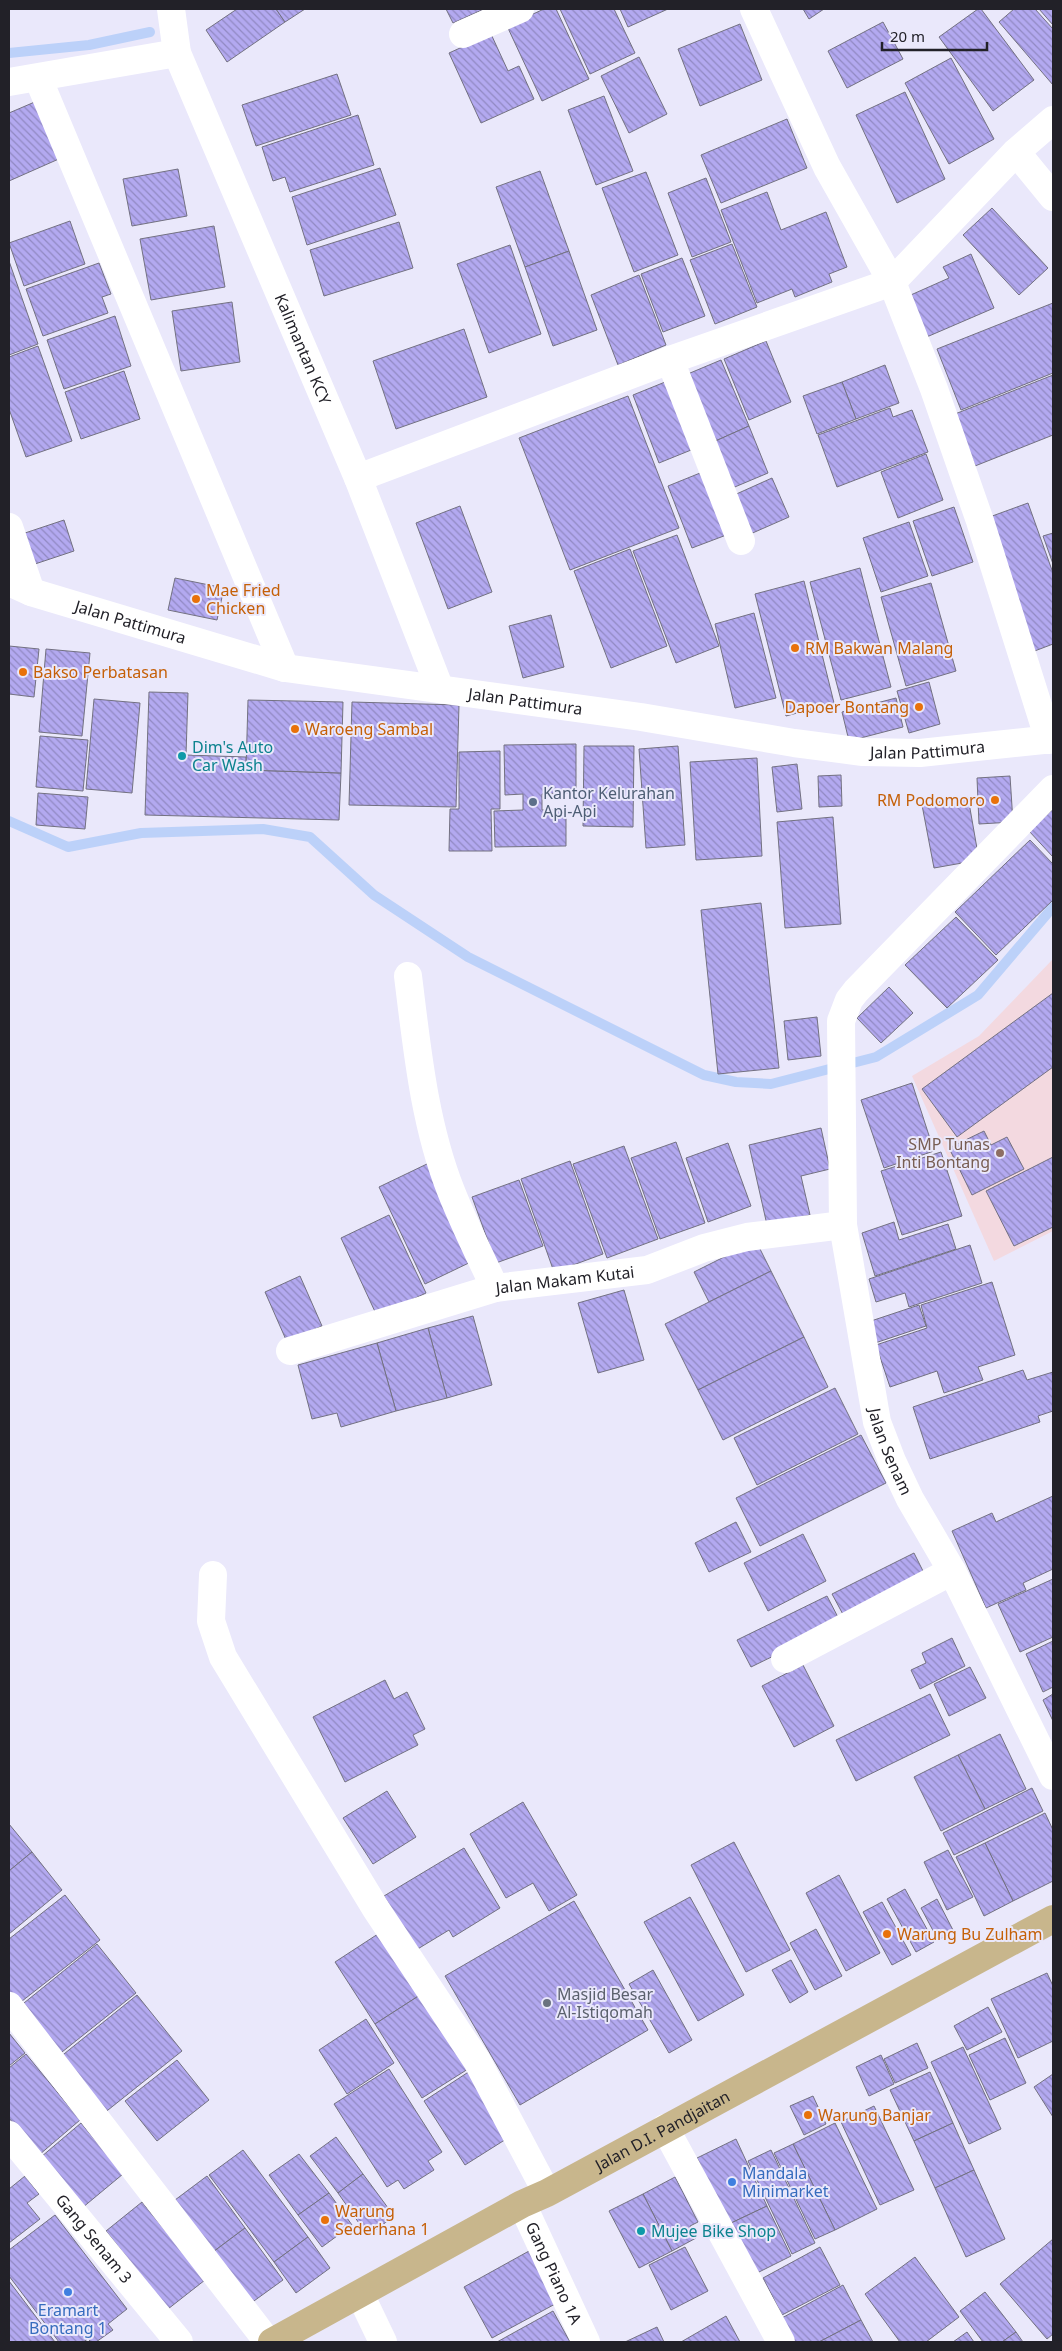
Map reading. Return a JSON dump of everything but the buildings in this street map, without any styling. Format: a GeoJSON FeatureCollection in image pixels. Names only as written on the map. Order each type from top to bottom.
{"type":"FeatureCollection","features":[{"type":"Feature","properties":{"kind":"main road","name":"Jalan D.I. Pandjaitan"},"geometry":{"type":"LineString","coordinates":[[270,2342],[522,2204],[547,2193],[1053,1920]]}},
{"type":"Feature","properties":{"kind":"street","name":"Kalimantan KCY"},"geometry":{"type":"LineString","coordinates":[[170,9],[177,53],[358,478],[440,689]]}},
{"type":"Feature","properties":{"kind":"street"},"geometry":{"type":"LineString","coordinates":[[463,34],[520,9]]}},
{"type":"Feature","properties":{"kind":"street"},"geometry":{"type":"LineString","coordinates":[[754,9],[827,167],[892,282],[934,389],[980,521],[1051,739]]}},
{"type":"Feature","properties":{"kind":"street"},"geometry":{"type":"LineString","coordinates":[[9,82],[177,53]]}},
{"type":"Feature","properties":{"kind":"street"},"geometry":{"type":"LineString","coordinates":[[38,78],[285,668]]}},
{"type":"Feature","properties":{"kind":"street"},"geometry":{"type":"LineString","coordinates":[[358,478],[670,360],[892,282],[1016,152],[1053,120]]}},
{"type":"Feature","properties":{"kind":"street"},"geometry":{"type":"LineString","coordinates":[[1016,152],[1053,197]]}},
{"type":"Feature","properties":{"kind":"street"},"geometry":{"type":"LineString","coordinates":[[670,360],[741,541]]}},
{"type":"Feature","properties":{"kind":"street"},"geometry":{"type":"LineString","coordinates":[[9,527],[20,587]]}},
{"type":"Feature","properties":{"kind":"street","name":"Jalan Pattimura"},"geometry":{"type":"LineString","coordinates":[[20,587],[285,668],[440,689],[863,752],[920,752],[1051,739]]}},
{"type":"Feature","properties":{"kind":"street","name":"Jalan Senam"},"geometry":{"type":"LineString","coordinates":[[1053,788],[856,992],[849,1000],[841,1021],[843,1224],[877,1422],[910,1498],[952,1571],[1053,1776]]}},
{"type":"Feature","properties":{"kind":"street"},"geometry":{"type":"LineString","coordinates":[[408,976],[418,1062],[431,1128],[450,1190],[495,1288]]}},
{"type":"Feature","properties":{"kind":"street","name":"Jalan Makam Kutai"},"geometry":{"type":"LineString","coordinates":[[290,1351],[495,1288],[647,1270],[704,1248],[747,1237],[843,1224]]}},
{"type":"Feature","properties":{"kind":"street"},"geometry":{"type":"LineString","coordinates":[[785,1659],[952,1571]]}},
{"type":"Feature","properties":{"kind":"street"},"geometry":{"type":"LineString","coordinates":[[213,1575],[211,1621],[223,1657],[376,1909],[477,2061],[547,2193]]}},
{"type":"Feature","properties":{"kind":"street"},"geometry":{"type":"LineString","coordinates":[[9,2006],[270,2342]]}},
{"type":"Feature","properties":{"kind":"street"},"geometry":{"type":"LineString","coordinates":[[665,2128],[781,2342]]}},
{"type":"Feature","properties":{"kind":"street","name":"Gang Senam 3"},"geometry":{"type":"LineString","coordinates":[[9,2135],[179,2342]]}},
{"type":"Feature","properties":{"kind":"street","name":"Gang Piano 1A"},"geometry":{"type":"LineString","coordinates":[[522,2204],[586,2342]]}},
{"type":"Feature","properties":{"kind":"street"},"geometry":{"type":"LineString","coordinates":[[360,2294],[383,2342]]}},
{"type":"Feature","properties":{"kind":"shaded area","name":"SMP Tunas Inti Bontang"},"geometry":{"type":"Polygon","coordinates":[[[1053,959],[1053,1231],[994,1261],[912,1076],[979,1036],[1053,959]]]}},
{"type":"Feature","properties":{"kind":"waterway"},"geometry":{"type":"LineString","coordinates":[[9,53],[89,45],[150,32]]}},
{"type":"Feature","properties":{"kind":"waterway"},"geometry":{"type":"LineString","coordinates":[[9,821],[68,847],[141,833],[263,829],[310,837],[374,895],[468,957],[704,1075],[736,1082],[771,1084],[876,1057],[978,995],[1053,907]]}},
{"type":"Feature","properties":{"kind":"place","name":"Mae Fried Chicken"},"geometry":{"type":"Point","coordinates":[196,599]}},
{"type":"Feature","properties":{"kind":"place","name":"RM Bakwan Malang"},"geometry":{"type":"Point","coordinates":[795,648]}},
{"type":"Feature","properties":{"kind":"place","name":"Bakso Perbatasan"},"geometry":{"type":"Point","coordinates":[23,672]}},
{"type":"Feature","properties":{"kind":"place","name":"Dapoer Bontang"},"geometry":{"type":"Point","coordinates":[919,707]}},
{"type":"Feature","properties":{"kind":"place","name":"Waroeng Sambal"},"geometry":{"type":"Point","coordinates":[295,729]}},
{"type":"Feature","properties":{"kind":"place","name":"Dim's Auto Car Wash"},"geometry":{"type":"Point","coordinates":[182,756]}},
{"type":"Feature","properties":{"kind":"place","name":"RM Podomoro"},"geometry":{"type":"Point","coordinates":[995,800]}},
{"type":"Feature","properties":{"kind":"place","name":"Kantor Kelurahan Api-Api"},"geometry":{"type":"Point","coordinates":[533,802]}},
{"type":"Feature","properties":{"kind":"place","name":"SMP Tunas Inti Bontang"},"geometry":{"type":"Point","coordinates":[1000,1153]}},
{"type":"Feature","properties":{"kind":"place","name":"Warung Bu Zulham"},"geometry":{"type":"Point","coordinates":[887,1934]}},
{"type":"Feature","properties":{"kind":"place","name":"Masjid Besar Al-Istiqomah"},"geometry":{"type":"Point","coordinates":[547,2003]}},
{"type":"Feature","properties":{"kind":"place","name":"Warung Banjar"},"geometry":{"type":"Point","coordinates":[808,2115]}},
{"type":"Feature","properties":{"kind":"place","name":"Mandala Minimarket"},"geometry":{"type":"Point","coordinates":[732,2182]}},
{"type":"Feature","properties":{"kind":"place","name":"Warung Sederhana 1"},"geometry":{"type":"Point","coordinates":[325,2220]}},
{"type":"Feature","properties":{"kind":"place","name":"Mujee Bike Shop"},"geometry":{"type":"Point","coordinates":[641,2231]}},
{"type":"Feature","properties":{"kind":"place","name":"Eramart Bontang 1"},"geometry":{"type":"Point","coordinates":[68,2292]}}]}
